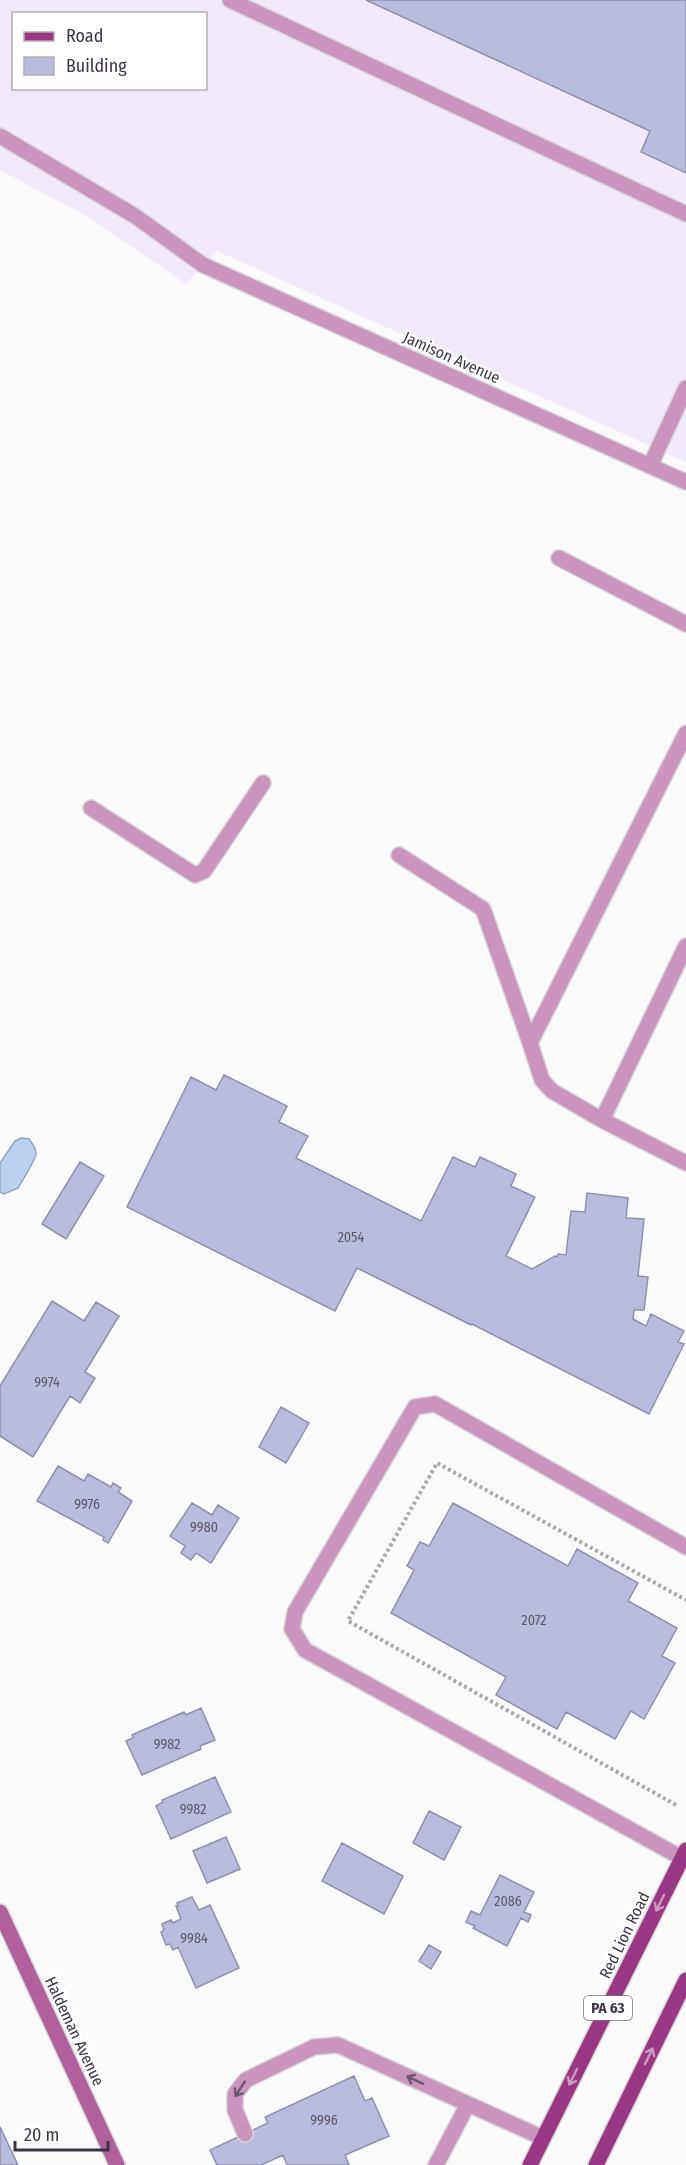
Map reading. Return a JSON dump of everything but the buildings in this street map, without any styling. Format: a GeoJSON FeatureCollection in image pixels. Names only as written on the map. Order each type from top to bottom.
{"type":"FeatureCollection","features":[{"type":"Feature","properties":{"kind":"main road","name":"Red Lion Road"},"geometry":{"type":"LineString","coordinates":[[530,2165],[684,1854]]}},
{"type":"Feature","properties":{"kind":"main road","name":"Haldeman Avenue"},"geometry":{"type":"LineString","coordinates":[[0,1912],[117,2165]]}},
{"type":"Feature","properties":{"kind":"main road"},"geometry":{"type":"LineString","coordinates":[[596,2165],[686,1980]]}},
{"type":"Feature","properties":{"kind":"street"},"geometry":{"type":"LineString","coordinates":[[230,0],[686,214]]}},
{"type":"Feature","properties":{"kind":"street","name":"Jamison Avenue"},"geometry":{"type":"LineString","coordinates":[[0,136],[135,216],[203,265],[686,482]]}},
{"type":"Feature","properties":{"kind":"street"},"geometry":{"type":"LineString","coordinates":[[650,466],[686,388]]}},
{"type":"Feature","properties":{"kind":"street"},"geometry":{"type":"LineString","coordinates":[[559,558],[686,624]]}},
{"type":"Feature","properties":{"kind":"street"},"geometry":{"type":"LineString","coordinates":[[530,1043],[686,733]]}},
{"type":"Feature","properties":{"kind":"street"},"geometry":{"type":"LineString","coordinates":[[91,808],[195,875],[204,871],[263,783]]}},
{"type":"Feature","properties":{"kind":"street"},"geometry":{"type":"LineString","coordinates":[[399,855],[483,909],[542,1080],[552,1091],[602,1120],[686,1163]]}},
{"type":"Feature","properties":{"kind":"street"},"geometry":{"type":"LineString","coordinates":[[602,1120],[686,946]]}},
{"type":"Feature","properties":{"kind":"street"},"geometry":{"type":"LineString","coordinates":[[684,1854],[305,1650],[292,1629],[295,1612],[415,1407],[435,1404],[686,1547]]}},
{"type":"Feature","properties":{"kind":"street"},"geometry":{"type":"LineString","coordinates":[[245,2134],[235,2110],[235,2094],[246,2080],[314,2047],[338,2045],[543,2138]]}},
{"type":"Feature","properties":{"kind":"street"},"geometry":{"type":"LineString","coordinates":[[436,2165],[468,2104]]}},
{"type":"Feature","properties":{"kind":"path"},"geometry":{"type":"LineString","coordinates":[[676,1805],[348,1621],[437,1463],[686,1600]]}},
{"type":"Feature","properties":{"kind":"shaded area"},"geometry":{"type":"Polygon","coordinates":[[[0,0],[686,0],[686,462],[217,251],[186,284],[88,217],[0,170],[0,0]]]}},
{"type":"Feature","properties":{"kind":"water"},"geometry":{"type":"Polygon","coordinates":[[[21,1138],[29,1139],[34,1146],[36,1156],[18,1188],[4,1194],[0,1192],[0,1163],[15,1141],[21,1138]]]}}]}
